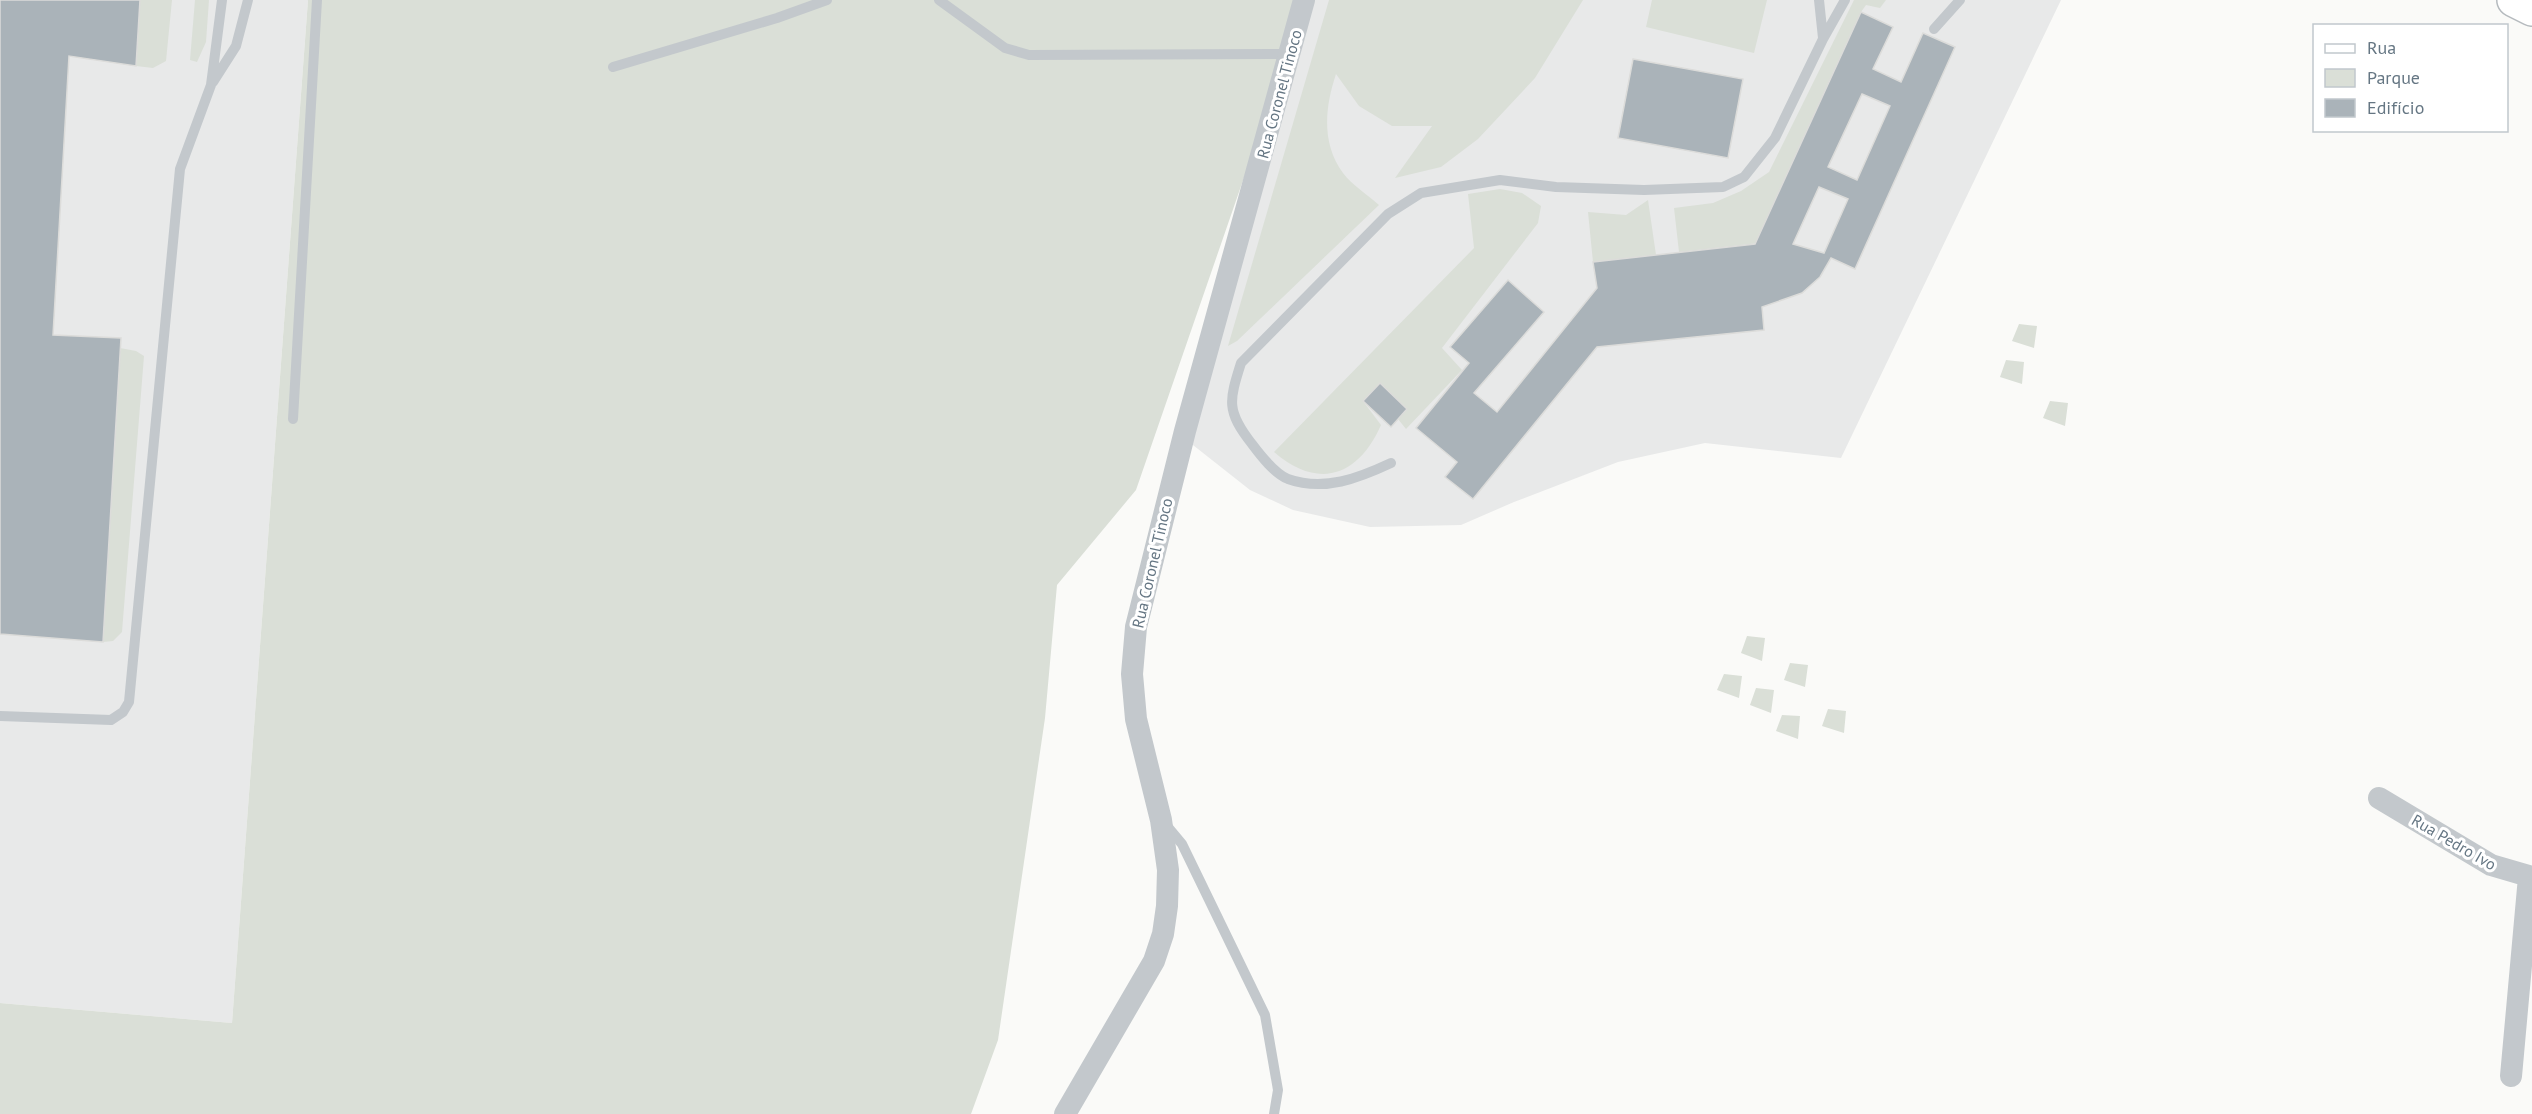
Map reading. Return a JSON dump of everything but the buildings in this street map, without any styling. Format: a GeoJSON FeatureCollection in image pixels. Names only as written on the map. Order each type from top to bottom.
{"type":"FeatureCollection","features":[{"type":"Feature","properties":{"kind":"main road"},"geometry":{"type":"LineString","coordinates":[[2514,0],[2532,9]]}},
{"type":"Feature","properties":{"kind":"street","name":"Rua Coronel Tinoco"},"geometry":{"type":"LineString","coordinates":[[1065,1114],[1154,961],[1162,934],[1167,906],[1168,870],[1161,820],[1136,719],[1132,674],[1136,627],[1185,431],[1304,0]]}},
{"type":"Feature","properties":{"kind":"street","name":"Rua Pedro Ivo"},"geometry":{"type":"LineString","coordinates":[[2379,798],[2491,865],[2530,877]]}},
{"type":"Feature","properties":{"kind":"street"},"geometry":{"type":"LineString","coordinates":[[2511,1076],[2530,877]]}},
{"type":"Feature","properties":{"kind":"lane"},"geometry":{"type":"LineString","coordinates":[[212,85],[222,0]]}},
{"type":"Feature","properties":{"kind":"lane"},"geometry":{"type":"LineString","coordinates":[[0,716],[111,720],[123,712],[129,702],[180,169],[212,85],[236,46],[248,0]]}},
{"type":"Feature","properties":{"kind":"lane"},"geometry":{"type":"LineString","coordinates":[[293,419],[317,0]]}},
{"type":"Feature","properties":{"kind":"lane"},"geometry":{"type":"LineString","coordinates":[[613,67],[777,18],[827,0]]}},
{"type":"Feature","properties":{"kind":"lane"},"geometry":{"type":"LineString","coordinates":[[939,0],[1005,48],[1029,55],[1290,54]]}},
{"type":"Feature","properties":{"kind":"lane"},"geometry":{"type":"LineString","coordinates":[[1819,0],[1823,39]]}},
{"type":"Feature","properties":{"kind":"lane"},"geometry":{"type":"LineString","coordinates":[[1391,463],[1357,480],[1322,484],[1287,479],[1264,460],[1235,422],[1232,392],[1241,363],[1388,214],[1421,193],[1500,180],[1556,187],[1633,190],[1723,188],[1743,177],[1775,138],[1823,39],[1845,0]]}},
{"type":"Feature","properties":{"kind":"lane"},"geometry":{"type":"LineString","coordinates":[[1934,29],[1960,0]]}},
{"type":"Feature","properties":{"kind":"lane"},"geometry":{"type":"LineString","coordinates":[[1161,820],[1182,844],[1265,1014],[1278,1090],[1274,1114]]}},
{"type":"Feature","properties":{"kind":"shaded area"},"geometry":{"type":"Polygon","coordinates":[[[0,0],[308,0],[232,1023],[0,1003],[0,0]]]}},
{"type":"Feature","properties":{"kind":"shaded area"},"geometry":{"type":"Polygon","coordinates":[[[1306,0],[2061,0],[1841,458],[1705,443],[1618,462],[1461,525],[1370,527],[1293,510],[1250,490],[1179,434],[1306,0]]]}},
{"type":"Feature","properties":{"kind":"green space"},"geometry":{"type":"Polygon","coordinates":[[[140,0],[172,0],[166,61],[153,68],[136,66],[140,0]]]}},
{"type":"Feature","properties":{"kind":"green space"},"geometry":{"type":"Polygon","coordinates":[[[195,0],[209,0],[206,42],[197,62],[190,60],[195,0]]]}},
{"type":"Feature","properties":{"kind":"green space"},"geometry":{"type":"Polygon","coordinates":[[[308,0],[1295,0],[1249,163],[1136,490],[1057,585],[1045,718],[998,1040],[971,1114],[0,1114],[0,1003],[232,1023],[308,0]]]}},
{"type":"Feature","properties":{"kind":"green space"},"geometry":{"type":"Polygon","coordinates":[[[1329,0],[1583,0],[1535,78],[1478,139],[1441,167],[1395,178],[1432,126],[1392,126],[1359,106],[1336,74],[1329,99],[1327,125],[1331,150],[1343,173],[1379,205],[1237,341],[1228,346],[1329,0]]]}},
{"type":"Feature","properties":{"kind":"green space"},"geometry":{"type":"Polygon","coordinates":[[[1652,0],[1767,0],[1754,53],[1646,27],[1652,0]]]}},
{"type":"Feature","properties":{"kind":"green space"},"geometry":{"type":"Polygon","coordinates":[[[1854,0],[1886,0],[1880,8],[1866,5],[1861,12],[1759,243],[1679,252],[1674,208],[1713,203],[1741,191],[1769,172],[1854,0]]]}},
{"type":"Feature","properties":{"kind":"green space"},"geometry":{"type":"Polygon","coordinates":[[[1500,189],[1522,193],[1541,206],[1538,223],[1442,348],[1462,370],[1406,429],[1398,419],[1407,409],[1379,384],[1363,401],[1381,425],[1372,443],[1349,466],[1335,472],[1321,474],[1290,464],[1274,452],[1474,248],[1468,194],[1500,189]]]}},
{"type":"Feature","properties":{"kind":"green space"},"geometry":{"type":"Polygon","coordinates":[[[1648,200],[1656,255],[1593,262],[1588,212],[1626,215],[1648,200]]]}},
{"type":"Feature","properties":{"kind":"green space"},"geometry":{"type":"Polygon","coordinates":[[[2019,324],[2037,326],[2034,348],[2012,341],[2019,324]]]}},
{"type":"Feature","properties":{"kind":"green space"},"geometry":{"type":"Polygon","coordinates":[[[120,348],[136,351],[144,356],[122,632],[113,641],[103,642],[120,348]]]}},
{"type":"Feature","properties":{"kind":"green space"},"geometry":{"type":"Polygon","coordinates":[[[2006,360],[2024,362],[2022,384],[2000,377],[2006,360]]]}},
{"type":"Feature","properties":{"kind":"green space"},"geometry":{"type":"Polygon","coordinates":[[[2050,401],[2068,403],[2065,426],[2043,418],[2050,401]]]}},
{"type":"Feature","properties":{"kind":"green space"},"geometry":{"type":"Polygon","coordinates":[[[1747,636],[1765,638],[1762,661],[1741,653],[1747,636]]]}},
{"type":"Feature","properties":{"kind":"green space"},"geometry":{"type":"Polygon","coordinates":[[[1790,663],[1808,665],[1805,687],[1784,680],[1790,663]]]}},
{"type":"Feature","properties":{"kind":"green space"},"geometry":{"type":"Polygon","coordinates":[[[1724,674],[1742,676],[1739,698],[1717,690],[1724,674]]]}},
{"type":"Feature","properties":{"kind":"green space"},"geometry":{"type":"Polygon","coordinates":[[[1756,688],[1774,690],[1771,713],[1750,705],[1756,688]]]}},
{"type":"Feature","properties":{"kind":"green space"},"geometry":{"type":"Polygon","coordinates":[[[1828,709],[1846,711],[1844,733],[1822,726],[1828,709]]]}},
{"type":"Feature","properties":{"kind":"green space"},"geometry":{"type":"Polygon","coordinates":[[[1782,715],[1800,716],[1798,739],[1776,731],[1782,715]]]}}]}
